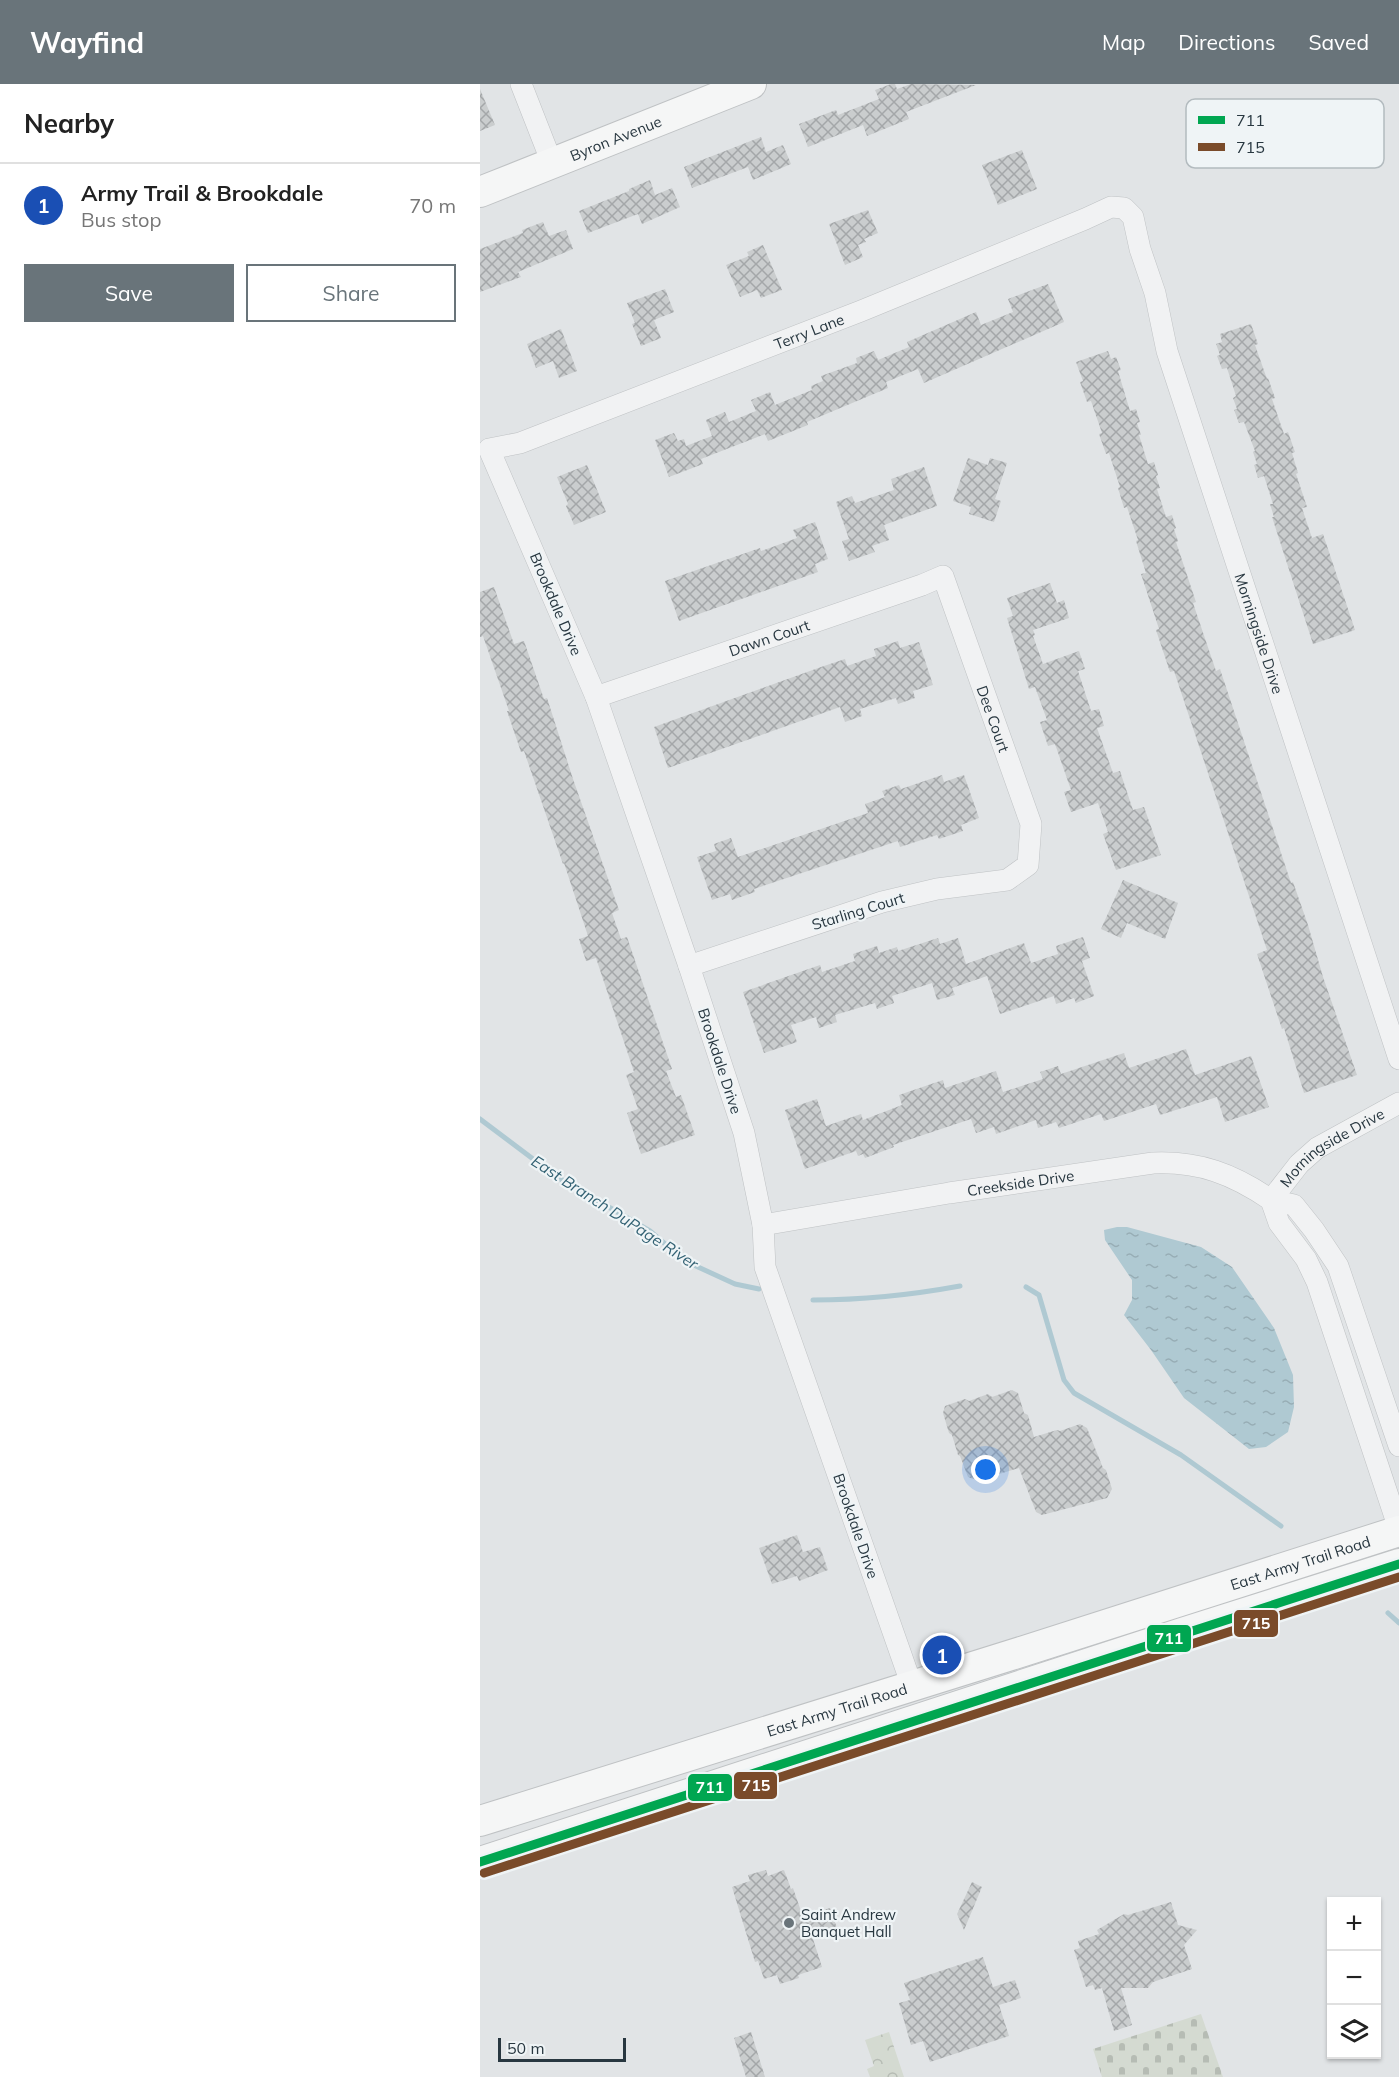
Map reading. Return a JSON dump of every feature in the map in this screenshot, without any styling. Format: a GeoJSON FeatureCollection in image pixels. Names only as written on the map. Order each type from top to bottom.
{"type":"FeatureCollection","features":[{"type":"Feature","properties":{"kind":"main road","name":"Byron Avenue"},"geometry":{"type":"LineString","coordinates":[[480,192],[751,84]]}},
{"type":"Feature","properties":{"kind":"main road","name":"East Army Trail Road"},"geometry":{"type":"LineString","coordinates":[[480,1821],[1399,1530]]}},
{"type":"Feature","properties":{"kind":"main road","name":"East Army Trail Road"},"geometry":{"type":"LineString","coordinates":[[480,1862],[1399,1564]]}},
{"type":"Feature","properties":{"kind":"main road"},"geometry":{"type":"LineString","coordinates":[[917,1720],[923,1682]]}},
{"type":"Feature","properties":{"kind":"street"},"geometry":{"type":"LineString","coordinates":[[521,84],[552,163]]}},
{"type":"Feature","properties":{"kind":"street","name":"Terry Lane"},"geometry":{"type":"LineString","coordinates":[[489,449],[520,443],[861,311],[1085,219],[1101,210],[1112,207],[1124,208]]}},
{"type":"Feature","properties":{"kind":"street","name":"Morningside Drive"},"geometry":{"type":"LineString","coordinates":[[1124,208],[1133,217],[1140,249],[1155,293],[1167,351],[1399,1059]]}},
{"type":"Feature","properties":{"kind":"street","name":"Brookdale Drive"},"geometry":{"type":"LineString","coordinates":[[489,449],[596,697],[744,1133],[763,1225],[765,1268],[923,1682]]}},
{"type":"Feature","properties":{"kind":"street","name":"Dawn Court"},"geometry":{"type":"LineString","coordinates":[[596,697],[943,576]]}},
{"type":"Feature","properties":{"kind":"street","name":"Dee Court"},"geometry":{"type":"LineString","coordinates":[[943,576],[1031,824],[1028,865]]}},
{"type":"Feature","properties":{"kind":"street","name":"Starling Court"},"geometry":{"type":"LineString","coordinates":[[689,966],[882,902],[937,889],[1007,880],[1028,865]]}},
{"type":"Feature","properties":{"kind":"street","name":"Morningside Drive"},"geometry":{"type":"LineString","coordinates":[[1270,1200],[1299,1164],[1317,1148],[1399,1103]]}},
{"type":"Feature","properties":{"kind":"street","name":"Creekside Drive"},"geometry":{"type":"LineString","coordinates":[[763,1225],[950,1192],[1153,1163],[1177,1162],[1212,1169],[1248,1184],[1270,1200],[1294,1205],[1329,1250],[1338,1266],[1399,1446]]}},
{"type":"Feature","properties":{"kind":"street"},"geometry":{"type":"LineString","coordinates":[[1270,1200],[1279,1223],[1306,1259],[1317,1282],[1399,1530]]}},
{"type":"Feature","properties":{"kind":"street"},"geometry":{"type":"LineString","coordinates":[[1341,1355],[1365,1347]]}},
{"type":"Feature","properties":{"kind":"green space"},"geometry":{"type":"Polygon","coordinates":[[[1201,2014],[1223,2077],[1102,2077],[1093,2049],[1201,2014]]]}},
{"type":"Feature","properties":{"kind":"green space"},"geometry":{"type":"Polygon","coordinates":[[[889,2032],[904,2077],[870,2077],[867,2069],[874,2066],[865,2040],[889,2032]]]}},
{"type":"Feature","properties":{"kind":"water"},"geometry":{"type":"Polygon","coordinates":[[[1127,1227],[1201,1247],[1232,1267],[1274,1328],[1293,1375],[1294,1407],[1288,1432],[1266,1447],[1249,1449],[1184,1398],[1124,1315],[1132,1300],[1132,1280],[1105,1240],[1104,1230],[1127,1227]]]}},
{"type":"Feature","properties":{"kind":"building"},"geometry":{"type":"Polygon","coordinates":[[[895,84],[897,89],[911,84],[976,85],[906,112],[909,119],[867,136],[863,125],[808,147],[799,124],[836,110],[838,115],[879,99],[875,90],[895,84]]]}},
{"type":"Feature","properties":{"kind":"building"},"geometry":{"type":"Polygon","coordinates":[[[480,89],[495,125],[480,131],[480,89]]]}},
{"type":"Feature","properties":{"kind":"building"},"geometry":{"type":"Polygon","coordinates":[[[761,137],[766,152],[783,145],[791,164],[753,180],[748,167],[692,188],[684,167],[761,137]]]}},
{"type":"Feature","properties":{"kind":"building"},"geometry":{"type":"Polygon","coordinates":[[[1022,150],[1037,189],[998,205],[982,165],[1022,150]]]}},
{"type":"Feature","properties":{"kind":"building"},"geometry":{"type":"Polygon","coordinates":[[[650,180],[655,195],[672,188],[680,207],[642,224],[638,214],[588,233],[579,211],[650,180]]]}},
{"type":"Feature","properties":{"kind":"building"},"geometry":{"type":"Polygon","coordinates":[[[868,210],[878,233],[864,239],[866,242],[858,245],[863,257],[845,265],[829,224],[868,210]]]}},
{"type":"Feature","properties":{"kind":"building"},"geometry":{"type":"Polygon","coordinates":[[[543,222],[549,236],[566,230],[573,249],[518,272],[521,277],[480,292],[480,249],[523,233],[522,230],[543,222]]]}},
{"type":"Feature","properties":{"kind":"building"},"geometry":{"type":"Polygon","coordinates":[[[763,245],[782,290],[761,298],[757,290],[740,297],[726,265],[749,256],[747,252],[763,245]]]}},
{"type":"Feature","properties":{"kind":"building"},"geometry":{"type":"Polygon","coordinates":[[[1048,284],[1064,322],[924,383],[918,369],[886,382],[888,388],[807,422],[808,425],[768,441],[765,434],[701,459],[703,464],[669,477],[655,440],[674,433],[678,441],[684,439],[686,446],[712,436],[706,420],[725,412],[729,422],[756,411],[751,400],[770,392],[775,405],[812,390],[811,386],[823,381],[821,376],[857,363],[856,358],[874,351],[878,360],[909,347],[907,342],[976,312],[981,325],[1013,312],[1008,299],[1048,284]]]}},
{"type":"Feature","properties":{"kind":"building"},"geometry":{"type":"Polygon","coordinates":[[[665,289],[674,312],[654,320],[661,338],[641,346],[627,303],[665,289]]]}},
{"type":"Feature","properties":{"kind":"building"},"geometry":{"type":"Polygon","coordinates":[[[1251,324],[1258,344],[1255,345],[1275,398],[1272,399],[1284,434],[1288,432],[1295,452],[1292,453],[1298,473],[1296,474],[1307,507],[1302,508],[1312,538],[1323,534],[1355,630],[1313,644],[1272,517],[1274,517],[1270,504],[1273,504],[1264,476],[1258,478],[1254,465],[1257,464],[1253,452],[1255,451],[1244,422],[1239,423],[1234,410],[1237,409],[1233,398],[1236,396],[1227,368],[1222,369],[1217,356],[1220,355],[1216,344],[1222,342],[1220,334],[1251,324]]]}},
{"type":"Feature","properties":{"kind":"building"},"geometry":{"type":"Polygon","coordinates":[[[561,329],[577,371],[559,378],[553,361],[536,368],[527,344],[561,329]]]}},
{"type":"Feature","properties":{"kind":"building"},"geometry":{"type":"Polygon","coordinates":[[[1108,351],[1111,359],[1116,357],[1121,370],[1118,371],[1130,411],[1136,409],[1140,422],[1137,423],[1141,435],[1139,435],[1148,464],[1154,462],[1160,488],[1157,489],[1166,517],[1172,515],[1176,528],[1174,529],[1178,541],[1176,542],[1196,602],[1193,603],[1216,671],[1220,669],[1357,1075],[1304,1093],[1284,1028],[1282,1029],[1257,954],[1267,950],[1174,671],[1170,672],[1156,630],[1159,629],[1141,574],[1146,573],[1136,541],[1138,540],[1127,507],[1124,508],[1118,488],[1120,487],[1109,453],[1106,454],[1099,434],[1102,433],[1091,401],[1087,402],[1080,382],[1083,381],[1076,362],[1108,351]]]}},
{"type":"Feature","properties":{"kind":"building"},"geometry":{"type":"Polygon","coordinates":[[[968,458],[988,465],[990,458],[1007,463],[995,499],[1001,501],[994,522],[969,514],[971,507],[953,501],[968,458]]]}},
{"type":"Feature","properties":{"kind":"building"},"geometry":{"type":"Polygon","coordinates":[[[587,465],[606,512],[574,525],[557,477],[587,465]]]}},
{"type":"Feature","properties":{"kind":"building"},"geometry":{"type":"Polygon","coordinates":[[[924,467],[937,506],[884,525],[889,540],[872,546],[875,552],[849,561],[842,541],[849,539],[836,502],[852,496],[855,503],[894,490],[891,479],[924,467]]]}},
{"type":"Feature","properties":{"kind":"building"},"geometry":{"type":"Polygon","coordinates":[[[815,522],[828,559],[815,564],[818,572],[679,621],[665,581],[760,548],[761,551],[797,538],[793,530],[815,522]]]}},
{"type":"Feature","properties":{"kind":"building"},"geometry":{"type":"Polygon","coordinates":[[[1050,583],[1057,603],[1064,600],[1069,618],[1033,630],[1043,664],[1079,651],[1085,669],[1078,671],[1091,711],[1099,709],[1104,726],[1097,728],[1113,773],[1120,771],[1133,810],[1144,807],[1161,855],[1116,870],[1103,834],[1108,832],[1098,803],[1071,812],[1064,792],[1071,790],[1055,744],[1048,746],[1040,722],[1047,720],[1035,687],[1029,689],[1007,618],[1013,616],[1007,598],[1050,583]]]}},
{"type":"Feature","properties":{"kind":"building"},"geometry":{"type":"Polygon","coordinates":[[[494,587],[514,644],[524,641],[544,699],[547,698],[619,910],[612,913],[621,939],[627,937],[672,1069],[666,1071],[676,1097],[681,1095],[695,1135],[641,1154],[627,1113],[638,1109],[626,1075],[634,1072],[596,958],[586,961],[579,939],[588,936],[524,751],[521,752],[483,636],[480,637],[480,592],[494,587]]]}},
{"type":"Feature","properties":{"kind":"building"},"geometry":{"type":"Polygon","coordinates":[[[898,641],[900,648],[919,642],[933,685],[913,691],[915,698],[898,704],[896,698],[860,709],[862,716],[845,722],[840,707],[668,768],[654,727],[845,659],[847,666],[876,656],[874,649],[898,641]]]}},
{"type":"Feature","properties":{"kind":"building"},"geometry":{"type":"Polygon","coordinates":[[[942,775],[944,782],[964,775],[979,818],[961,825],[963,831],[939,839],[937,835],[900,847],[898,841],[754,889],[755,892],[732,900],[730,894],[712,900],[697,857],[716,851],[714,844],[731,838],[738,857],[868,813],[865,804],[885,797],[882,791],[899,785],[901,789],[942,775]]]}},
{"type":"Feature","properties":{"kind":"building"},"geometry":{"type":"Polygon","coordinates":[[[1123,880],[1178,903],[1165,939],[1127,923],[1121,938],[1101,929],[1123,880]]]}},
{"type":"Feature","properties":{"kind":"building"},"geometry":{"type":"Polygon","coordinates":[[[1083,937],[1090,958],[1082,961],[1094,996],[1076,1003],[1074,998],[1056,1004],[1054,996],[1000,1014],[987,976],[952,988],[955,995],[937,1000],[932,983],[892,996],[894,1003],[877,1009],[875,1003],[835,1015],[837,1022],[819,1028],[816,1017],[791,1025],[797,1042],[764,1053],[743,992],[820,965],[822,972],[855,961],[853,954],[877,946],[879,953],[897,947],[898,951],[938,938],[940,944],[958,938],[966,964],[1024,943],[1031,963],[1058,954],[1056,946],[1083,937]]]}},
{"type":"Feature","properties":{"kind":"building"},"geometry":{"type":"Polygon","coordinates":[[[1186,1049],[1195,1075],[1251,1056],[1269,1107],[1225,1122],[1217,1097],[1160,1115],[1156,1104],[1104,1121],[1101,1114],[1059,1128],[1056,1122],[1038,1128],[1036,1120],[996,1134],[994,1127],[976,1133],[971,1119],[893,1145],[894,1147],[865,1158],[863,1154],[858,1156],[856,1151],[805,1169],[785,1110],[817,1099],[826,1126],[861,1114],[863,1120],[902,1105],[899,1095],[943,1080],[945,1088],[996,1071],[1003,1092],[1043,1079],[1040,1072],[1058,1066],[1061,1074],[1124,1053],[1129,1068],[1186,1049]]]}},
{"type":"Feature","properties":{"kind":"building"},"geometry":{"type":"Polygon","coordinates":[[[1012,1390],[1018,1393],[1024,1413],[1028,1415],[1034,1437],[1080,1424],[1087,1428],[1112,1489],[1107,1498],[1042,1515],[1036,1512],[1019,1468],[996,1475],[993,1473],[973,1479],[968,1477],[952,1435],[949,1433],[943,1413],[945,1406],[988,1394],[992,1397],[1012,1390]]]}},
{"type":"Feature","properties":{"kind":"building"},"geometry":{"type":"Polygon","coordinates":[[[797,1535],[803,1552],[820,1547],[828,1570],[799,1581],[797,1576],[772,1584],[759,1548],[797,1535]]]}},
{"type":"Feature","properties":{"kind":"building","name":"Saint Andrew Banquet Hall"},"geometry":{"type":"Polygon","coordinates":[[[766,1870],[768,1876],[784,1870],[803,1917],[830,1908],[838,1931],[813,1939],[822,1967],[780,1984],[777,1975],[764,1979],[758,1961],[755,1962],[732,1887],[750,1881],[748,1875],[766,1870]]]}},
{"type":"Feature","properties":{"kind":"building"},"geometry":{"type":"Polygon","coordinates":[[[972,1882],[982,1887],[964,1930],[957,1914],[972,1882]]]}},
{"type":"Feature","properties":{"kind":"building"},"geometry":{"type":"Polygon","coordinates":[[[1171,1902],[1178,1925],[1197,1930],[1184,1945],[1192,1969],[1153,1982],[1148,1988],[1121,1988],[1132,2025],[1114,2031],[1102,1988],[1095,1990],[1093,1985],[1086,1987],[1074,1950],[1080,1948],[1078,1941],[1099,1934],[1097,1930],[1124,1914],[1128,1915],[1171,1902]]]}},
{"type":"Feature","properties":{"kind":"building"},"geometry":{"type":"Polygon","coordinates":[[[983,1957],[993,1987],[1015,1980],[1021,1998],[999,2005],[1009,2036],[930,2062],[923,2041],[911,2045],[899,2003],[910,2000],[904,1983],[983,1957]]]}},
{"type":"Feature","properties":{"kind":"building"},"geometry":{"type":"Polygon","coordinates":[[[751,2032],[765,2077],[746,2077],[734,2038],[751,2032]]]}},
{"type":"Feature","properties":{"kind":"waterway","name":"East Branch DuPage River"},"geometry":{"type":"LineString","coordinates":[[480,1119],[557,1177],[650,1231],[685,1261],[735,1284],[759,1289]]}},
{"type":"Feature","properties":{"kind":"waterway","name":"East Branch DuPage River"},"geometry":{"type":"LineString","coordinates":[[813,1300],[887,1296],[960,1286]]}},
{"type":"Feature","properties":{"kind":"waterway","name":"East Branch DuPage River"},"geometry":{"type":"LineString","coordinates":[[1026,1287],[1039,1295],[1064,1380],[1074,1393],[1181,1455],[1281,1526]]}},
{"type":"Feature","properties":{"kind":"waterway","name":"East Branch DuPage River"},"geometry":{"type":"LineString","coordinates":[[1388,1613],[1399,1623]]}},
{"type":"Feature","properties":{"kind":"transit line","name":"711"},"geometry":{"type":"LineString","coordinates":[[480,1862],[1399,1564]]}},
{"type":"Feature","properties":{"kind":"transit line","name":"715"},"geometry":{"type":"LineString","coordinates":[[484,1873],[1399,1577]]}},
{"type":"Feature","properties":{"kind":"place","name":"Army Trail & Brookdale"},"geometry":{"type":"Point","coordinates":[942,1655]}},
{"type":"Feature","properties":{"kind":"place","name":"Saint Andrew Banquet Hall"},"geometry":{"type":"Point","coordinates":[789,1923]}}]}
